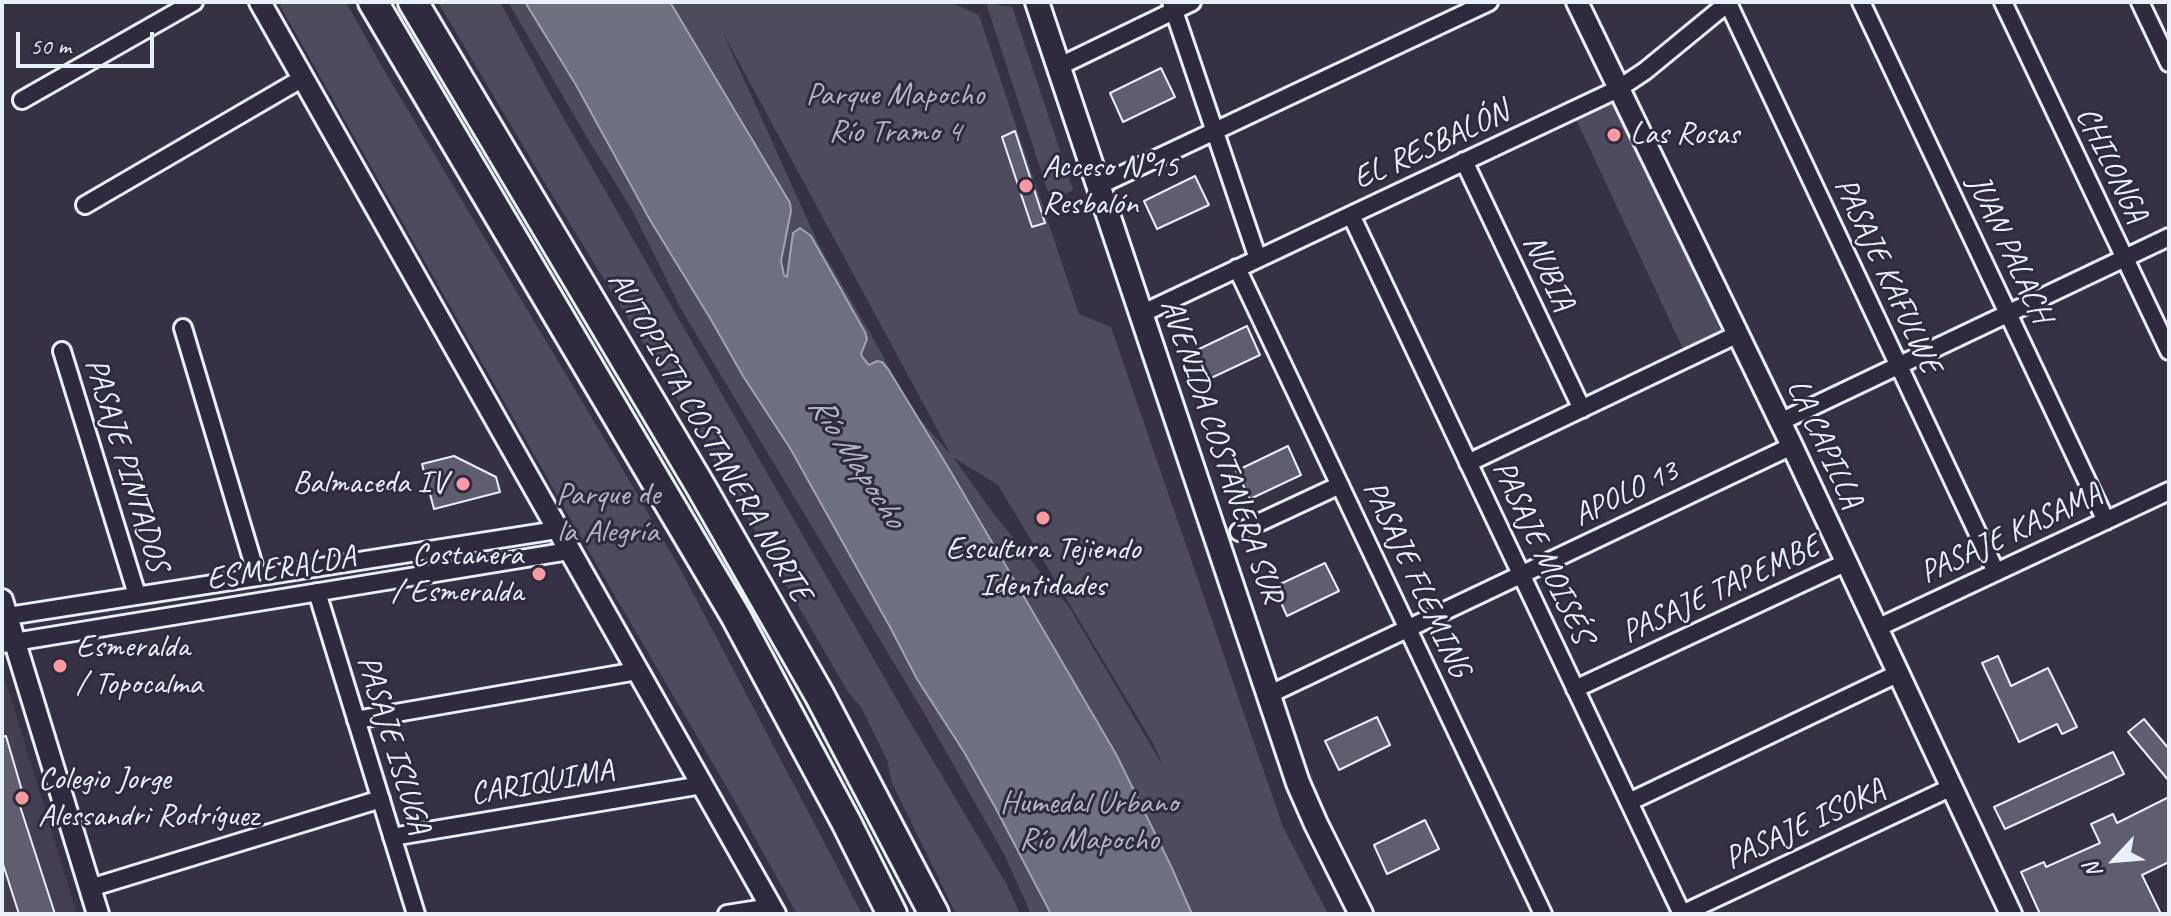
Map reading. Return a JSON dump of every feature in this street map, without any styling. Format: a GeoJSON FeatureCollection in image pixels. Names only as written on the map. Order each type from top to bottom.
{"type":"FeatureCollection","features":[{"type":"Feature","properties":{"kind":"highway","name":"AUTOPISTA COSTANERA NORTE"},"geometry":{"type":"LineString","coordinates":[[373,2],[735,615],[892,914]]}},
{"type":"Feature","properties":{"kind":"highway","name":"AUTOPISTA COSTANERA NORTE"},"geometry":{"type":"LineString","coordinates":[[413,2],[701,487],[820,696],[934,914]]}},
{"type":"Feature","properties":{"kind":"main road","name":"AVENIDA COSTANERA SUR"},"geometry":{"type":"LineString","coordinates":[[1037,2],[1298,783],[1361,914]]}},
{"type":"Feature","properties":{"kind":"street"},"geometry":{"type":"LineString","coordinates":[[22,100],[194,2]]}},
{"type":"Feature","properties":{"kind":"street"},"geometry":{"type":"LineString","coordinates":[[260,2],[773,910],[727,914]]}},
{"type":"Feature","properties":{"kind":"street"},"geometry":{"type":"LineString","coordinates":[[1058,67],[1173,6],[1192,2]]}},
{"type":"Feature","properties":{"kind":"street"},"geometry":{"type":"LineString","coordinates":[[1098,186],[1489,2]]}},
{"type":"Feature","properties":{"kind":"street","name":"LA CAPILLA"},"geometry":{"type":"LineString","coordinates":[[1577,2],[1792,446],[2011,914]]}},
{"type":"Feature","properties":{"kind":"street","name":"EL RESBALÓN"},"geometry":{"type":"LineString","coordinates":[[1141,314],[1618,89],[1645,71],[1728,2]]}},
{"type":"Feature","properties":{"kind":"street","name":"PASAJE KAFULWE"},"geometry":{"type":"LineString","coordinates":[[1728,2],[1996,572]]}},
{"type":"Feature","properties":{"kind":"street","name":"JUAN PALACH"},"geometry":{"type":"LineString","coordinates":[[1861,2],[2106,521]]}},
{"type":"Feature","properties":{"kind":"street","name":"CHILONGA"},"geometry":{"type":"LineString","coordinates":[[2003,2],[2169,351]]}},
{"type":"Feature","properties":{"kind":"street"},"geometry":{"type":"LineString","coordinates":[[2140,2],[2169,63]]}},
{"type":"Feature","properties":{"kind":"street"},"geometry":{"type":"LineString","coordinates":[[1173,6],[1258,259]]}},
{"type":"Feature","properties":{"kind":"street"},"geometry":{"type":"LineString","coordinates":[[85,205],[303,78]]}},
{"type":"Feature","properties":{"kind":"street","name":"NUBIA"},"geometry":{"type":"LineString","coordinates":[[1464,161],[1582,409]]}},
{"type":"Feature","properties":{"kind":"street","name":"PASAJE MOISÉS"},"geometry":{"type":"LineString","coordinates":[[1351,215],[1682,914]]}},
{"type":"Feature","properties":{"kind":"street"},"geometry":{"type":"LineString","coordinates":[[1780,422],[2169,237]]}},
{"type":"Feature","properties":{"kind":"street","name":"PASAJE FLEMING"},"geometry":{"type":"LineString","coordinates":[[1237,268],[1543,914]]}},
{"type":"Feature","properties":{"kind":"street"},"geometry":{"type":"LineString","coordinates":[[183,328],[257,576]]}},
{"type":"Feature","properties":{"kind":"street"},"geometry":{"type":"LineString","coordinates":[[1468,463],[1738,334]]}},
{"type":"Feature","properties":{"kind":"street","name":"PASAJE PINTADOS"},"geometry":{"type":"LineString","coordinates":[[62,351],[137,595]]}},
{"type":"Feature","properties":{"kind":"street","name":"APOLO 13"},"geometry":{"type":"LineString","coordinates":[[1268,695],[1792,446]]}},
{"type":"Feature","properties":{"kind":"street"},"geometry":{"type":"LineString","coordinates":[[1239,532],[1340,485]]}},
{"type":"Feature","properties":{"kind":"street","name":"PASAJE KASAMA"},"geometry":{"type":"LineString","coordinates":[[1877,628],[2169,491]]}},
{"type":"Feature","properties":{"kind":"street","name":"ESMERALDA"},"geometry":{"type":"LineString","coordinates":[[4,611],[137,595],[557,530]]}},
{"type":"Feature","properties":{"kind":"street","name":"ESMERALDA"},"geometry":{"type":"LineString","coordinates":[[8,642],[569,551]]}},
{"type":"Feature","properties":{"kind":"street","name":"PASAJE TAPEMBE"},"geometry":{"type":"LineString","coordinates":[[1575,689],[1847,562]]}},
{"type":"Feature","properties":{"kind":"street","name":"PASAJE ISLUGA"},"geometry":{"type":"LineString","coordinates":[[317,592],[416,914]]}},
{"type":"Feature","properties":{"kind":"street"},"geometry":{"type":"LineString","coordinates":[[4,611],[8,642],[98,914]]}},
{"type":"Feature","properties":{"kind":"street"},"geometry":{"type":"LineString","coordinates":[[356,720],[637,671]]}},
{"type":"Feature","properties":{"kind":"street"},"geometry":{"type":"LineString","coordinates":[[1629,802],[1899,673]]}},
{"type":"Feature","properties":{"kind":"street","name":"CARIQUIMA"},"geometry":{"type":"LineString","coordinates":[[392,837],[702,785]]}},
{"type":"Feature","properties":{"kind":"street","name":"PASAJE ISOKA"},"geometry":{"type":"LineString","coordinates":[[1682,914],[1952,787]]}},
{"type":"Feature","properties":{"kind":"street"},"geometry":{"type":"LineString","coordinates":[[90,888],[381,799]]}},
{"type":"Feature","properties":{"kind":"shaded area","name":"Colegio Jorge Alessandri Rodríguez"},"geometry":{"type":"Polygon","coordinates":[[[2,679],[6,682],[77,914],[2,914],[2,679]]]}},
{"type":"Feature","properties":{"kind":"green space","name":"Parque de la Alegría"},"geometry":{"type":"Polygon","coordinates":[[[278,2],[346,2],[683,574],[862,914],[797,914],[278,2]]]}},
{"type":"Feature","properties":{"kind":"green space"},"geometry":{"type":"Polygon","coordinates":[[[438,2],[500,2],[907,717],[1007,885],[1020,914],[956,914],[892,783],[887,760],[861,707],[848,692],[697,431],[438,2]]]}},
{"type":"Feature","properties":{"kind":"green space","name":"Parque Mapocho Río Tramo 4"},"geometry":{"type":"Polygon","coordinates":[[[508,2],[950,2],[979,15],[1079,314],[1111,327],[1283,827],[1328,914],[1229,914],[1227,910],[1228,914],[1031,914],[1004,854],[924,713],[681,309],[631,208],[508,2]],[[722,31],[818,243],[912,410],[950,454],[950,453],[722,31]],[[953,457],[993,513],[1069,607],[1164,768],[1153,743],[998,485],[953,457]]]}},
{"type":"Feature","properties":{"kind":"green space"},"geometry":{"type":"Polygon","coordinates":[[[986,3],[1012,7],[1073,190],[1051,201],[986,3]]]}},
{"type":"Feature","properties":{"kind":"green space"},"geometry":{"type":"Polygon","coordinates":[[[1612,100],[1722,333],[1684,351],[1575,117],[1612,100]]]}},
{"type":"Feature","properties":{"kind":"water","name":"Humedal Urbano Río Mapocho"},"geometry":{"type":"Polygon","coordinates":[[[525,2],[670,2],[790,203],[781,261],[784,275],[787,277],[793,233],[800,228],[811,236],[865,332],[867,339],[861,354],[863,358],[869,365],[882,362],[888,369],[1116,754],[1192,914],[1051,914],[995,807],[917,679],[790,448],[650,220],[576,85],[525,2]]]}},
{"type":"Feature","properties":{"kind":"building"},"geometry":{"type":"Polygon","coordinates":[[[1161,68],[1175,97],[1123,122],[1110,93],[1161,68]]]}},
{"type":"Feature","properties":{"kind":"building","name":"Acceso N°15 Resbalón"},"geometry":{"type":"Polygon","coordinates":[[[1015,131],[1045,223],[1032,227],[1002,137],[1015,131]]]}},
{"type":"Feature","properties":{"kind":"building"},"geometry":{"type":"Polygon","coordinates":[[[1195,176],[1209,205],[1157,229],[1144,201],[1195,176]]]}},
{"type":"Feature","properties":{"kind":"building"},"geometry":{"type":"Polygon","coordinates":[[[1247,326],[1260,355],[1209,379],[1195,351],[1247,326]]]}},
{"type":"Feature","properties":{"kind":"building"},"geometry":{"type":"Polygon","coordinates":[[[1288,446],[1301,475],[1250,499],[1236,471],[1288,446]]]}},
{"type":"Feature","properties":{"kind":"building","name":"Balmaceda IV"},"geometry":{"type":"Polygon","coordinates":[[[454,456],[496,477],[500,492],[434,509],[422,464],[454,456]]]}},
{"type":"Feature","properties":{"kind":"building"},"geometry":{"type":"Polygon","coordinates":[[[1325,563],[1339,591],[1287,616],[1274,587],[1325,563]]]}},
{"type":"Feature","properties":{"kind":"building"},"geometry":{"type":"Polygon","coordinates":[[[1998,656],[2011,686],[2048,668],[2077,727],[2062,734],[2057,724],[2019,742],[1982,663],[1998,656]]]}},
{"type":"Feature","properties":{"kind":"building"},"geometry":{"type":"Polygon","coordinates":[[[1377,717],[1390,745],[1339,770],[1325,741],[1377,717]]]}},
{"type":"Feature","properties":{"kind":"building"},"geometry":{"type":"Polygon","coordinates":[[[2144,719],[2169,749],[2169,781],[2128,732],[2144,719]]]}},
{"type":"Feature","properties":{"kind":"building"},"geometry":{"type":"Polygon","coordinates":[[[6,736],[25,801],[19,803],[55,914],[19,914],[2,861],[2,737],[6,736]]]}},
{"type":"Feature","properties":{"kind":"building"},"geometry":{"type":"Polygon","coordinates":[[[2113,752],[2124,774],[2005,829],[1994,807],[2113,752]]]}},
{"type":"Feature","properties":{"kind":"building"},"geometry":{"type":"Polygon","coordinates":[[[2169,797],[2169,862],[2142,875],[2161,914],[2040,914],[2021,872],[2044,862],[2046,867],[2100,843],[2091,824],[2113,814],[2117,823],[2169,797]]]}},
{"type":"Feature","properties":{"kind":"building"},"geometry":{"type":"Polygon","coordinates":[[[1425,820],[1439,849],[1387,874],[1374,845],[1425,820]]]}},
{"type":"Feature","properties":{"kind":"place","name":"Las Rosas"},"geometry":{"type":"Point","coordinates":[1614,135]}},
{"type":"Feature","properties":{"kind":"place","name":"Acceso N°15 Resbalón"},"geometry":{"type":"Point","coordinates":[1026,186]}},
{"type":"Feature","properties":{"kind":"place","name":"Balmaceda IV"},"geometry":{"type":"Point","coordinates":[463,484]}},
{"type":"Feature","properties":{"kind":"place","name":"Escultura Tejiendo Identidades"},"geometry":{"type":"Point","coordinates":[1043,518]}},
{"type":"Feature","properties":{"kind":"place","name":"Costanera / Esmeralda"},"geometry":{"type":"Point","coordinates":[539,574]}},
{"type":"Feature","properties":{"kind":"place","name":"Esmeralda / Topocalma"},"geometry":{"type":"Point","coordinates":[60,666]}},
{"type":"Feature","properties":{"kind":"place","name":"Colegio Jorge Alessandri Rodríguez"},"geometry":{"type":"Point","coordinates":[22,798]}},
{"type":"Feature","properties":{"kind":"water label","name":"Río Mapocho"},"geometry":{"type":"Point","coordinates":[856,462]}}]}
